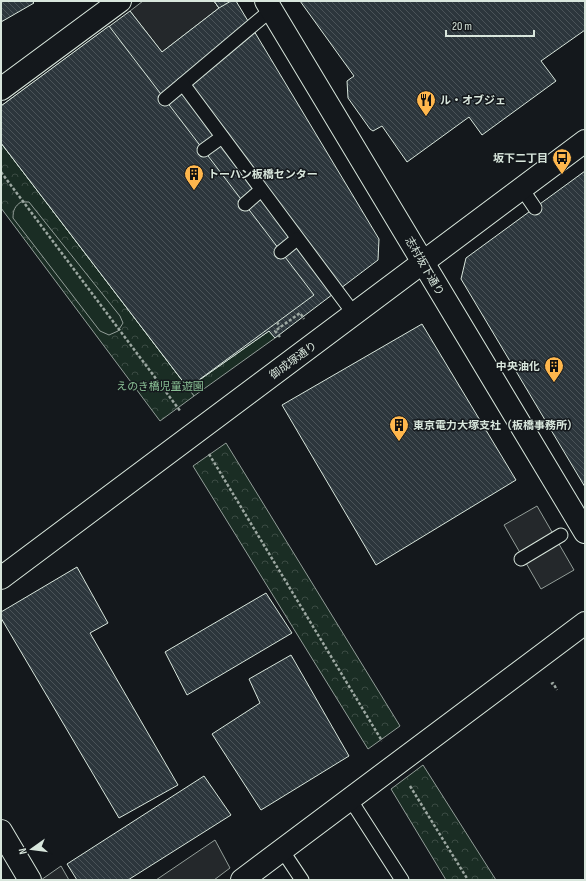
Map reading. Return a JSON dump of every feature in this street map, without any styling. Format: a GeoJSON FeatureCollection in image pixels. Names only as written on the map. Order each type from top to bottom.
{"type":"FeatureCollection","features":[{"type":"Feature","properties":{"kind":"street"},"geometry":{"type":"LineString","coordinates":[[1,90],[120,1]]}},
{"type":"Feature","properties":{"kind":"street","name":"志村坂下通り"},"geometry":{"type":"LineString","coordinates":[[268,6],[585,532]]}},
{"type":"Feature","properties":{"kind":"street","name":"御成塚通り"},"geometry":{"type":"LineString","coordinates":[[1,578],[195,432],[424,263],[585,141]]}},
{"type":"Feature","properties":{"kind":"street"},"geometry":{"type":"LineString","coordinates":[[242,880],[585,623]]}},
{"type":"Feature","properties":{"kind":"street"},"geometry":{"type":"LineString","coordinates":[[1,831],[30,880]]}},
{"type":"Feature","properties":{"kind":"lane"},"geometry":{"type":"LineString","coordinates":[[165,99],[268,6]]}},
{"type":"Feature","properties":{"kind":"lane"},"geometry":{"type":"LineString","coordinates":[[183,84],[354,314]]}},
{"type":"Feature","properties":{"kind":"lane"},"geometry":{"type":"LineString","coordinates":[[204,150],[222,137]]}},
{"type":"Feature","properties":{"kind":"lane"},"geometry":{"type":"LineString","coordinates":[[522,189],[535,208]]}},
{"type":"Feature","properties":{"kind":"lane"},"geometry":{"type":"LineString","coordinates":[[245,204],[261,190]]}},
{"type":"Feature","properties":{"kind":"lane"},"geometry":{"type":"LineString","coordinates":[[281,252],[297,239]]}},
{"type":"Feature","properties":{"kind":"lane"},"geometry":{"type":"LineString","coordinates":[[521,559],[562,535]]}},
{"type":"Feature","properties":{"kind":"lane"},"geometry":{"type":"LineString","coordinates":[[350,800],[402,880]]}},
{"type":"Feature","properties":{"kind":"lane"},"geometry":{"type":"LineString","coordinates":[[282,850],[302,880]]}},
{"type":"Feature","properties":{"kind":"path"},"geometry":{"type":"LineString","coordinates":[[1,172],[195,432],[468,880]]}},
{"type":"Feature","properties":{"kind":"path"},"geometry":{"type":"LineString","coordinates":[[275,331],[300,313]]}},
{"type":"Feature","properties":{"kind":"path"},"geometry":{"type":"LineString","coordinates":[[277,322],[280,327]]}},
{"type":"Feature","properties":{"kind":"green space","name":"えのき橋児童遊園"},"geometry":{"type":"Polygon","coordinates":[[[1,143],[194,396],[160,421],[1,208],[1,143]]]}},
{"type":"Feature","properties":{"kind":"green space"},"geometry":{"type":"Polygon","coordinates":[[[21,202],[29,202],[120,316],[123,323],[118,331],[109,335],[100,331],[13,218],[15,208],[21,202]]]}},
{"type":"Feature","properties":{"kind":"green space"},"geometry":{"type":"Polygon","coordinates":[[[269,331],[275,338],[194,396],[188,388],[269,331]]]}},
{"type":"Feature","properties":{"kind":"green space"},"geometry":{"type":"Polygon","coordinates":[[[226,443],[400,726],[368,749],[193,466],[226,443]]]}},
{"type":"Feature","properties":{"kind":"green space"},"geometry":{"type":"Polygon","coordinates":[[[423,765],[496,880],[446,880],[391,789],[423,765]]]}},
{"type":"Feature","properties":{"kind":"shaded area"},"geometry":{"type":"Polygon","coordinates":[[[143,1],[214,1],[219,8],[162,52],[130,11],[143,1]]]}},
{"type":"Feature","properties":{"kind":"shaded area"},"geometry":{"type":"Polygon","coordinates":[[[537,506],[574,570],[541,589],[504,525],[537,506]]]}},
{"type":"Feature","properties":{"kind":"shaded area"},"geometry":{"type":"Polygon","coordinates":[[[215,840],[230,868],[214,880],[156,880],[215,840]]]}},
{"type":"Feature","properties":{"kind":"shaded area"},"geometry":{"type":"Polygon","coordinates":[[[61,866],[69,880],[41,880],[61,866]]]}},
{"type":"Feature","properties":{"kind":"building"},"geometry":{"type":"Polygon","coordinates":[[[1,1],[32,1],[34,3],[1,22],[1,1]]]}},
{"type":"Feature","properties":{"kind":"building","name":"トーハン板橋センター"},"geometry":{"type":"Polygon","coordinates":[[[214,1],[236,1],[379,239],[378,260],[275,338],[269,331],[188,388],[1,143],[1,106],[130,11],[162,52],[219,8],[214,1]]]}},
{"type":"Feature","properties":{"kind":"building"},"geometry":{"type":"Polygon","coordinates":[[[214,1],[231,1],[219,8],[214,1]]]}},
{"type":"Feature","properties":{"kind":"building"},"geometry":{"type":"Polygon","coordinates":[[[300,1],[585,1],[585,30],[541,61],[556,81],[482,135],[469,117],[407,162],[382,126],[373,131],[370,129],[348,98],[347,81],[354,76],[300,1]]]}},
{"type":"Feature","properties":{"kind":"building","name":"トーハン板橋センター"},"geometry":{"type":"Polygon","coordinates":[[[109,26],[314,295],[188,388],[1,143],[1,106],[109,26]]]}},
{"type":"Feature","properties":{"kind":"building","name":"中央油化"},"geometry":{"type":"Polygon","coordinates":[[[585,171],[585,487],[461,279],[466,258],[585,171]]]}},
{"type":"Feature","properties":{"kind":"building","name":"東京電力大塚支社（板橋事務所）"},"geometry":{"type":"Polygon","coordinates":[[[422,324],[516,480],[376,565],[282,405],[422,324]]]}},
{"type":"Feature","properties":{"kind":"building"},"geometry":{"type":"Polygon","coordinates":[[[77,567],[108,623],[90,633],[178,785],[119,818],[1,618],[1,612],[77,567]]]}},
{"type":"Feature","properties":{"kind":"building"},"geometry":{"type":"Polygon","coordinates":[[[266,593],[292,633],[187,695],[165,652],[266,593]]]}},
{"type":"Feature","properties":{"kind":"building"},"geometry":{"type":"Polygon","coordinates":[[[291,655],[349,756],[261,810],[212,734],[260,703],[249,679],[291,655]]]}},
{"type":"Feature","properties":{"kind":"building"},"geometry":{"type":"Polygon","coordinates":[[[204,776],[231,815],[128,880],[77,880],[67,864],[204,776]]]}},
{"type":"Feature","properties":{"kind":"place","name":"ル・オブジェ"},"geometry":{"type":"Point","coordinates":[426,117]}},
{"type":"Feature","properties":{"kind":"place","name":"坂下二丁目"},"geometry":{"type":"Point","coordinates":[562,175]}},
{"type":"Feature","properties":{"kind":"place","name":"トーハン板橋センター"},"geometry":{"type":"Point","coordinates":[194,191]}},
{"type":"Feature","properties":{"kind":"place","name":"中央油化"},"geometry":{"type":"Point","coordinates":[554,383]}},
{"type":"Feature","properties":{"kind":"place","name":"東京電力大塚支社（板橋事務所）"},"geometry":{"type":"Point","coordinates":[399,442]}}]}
